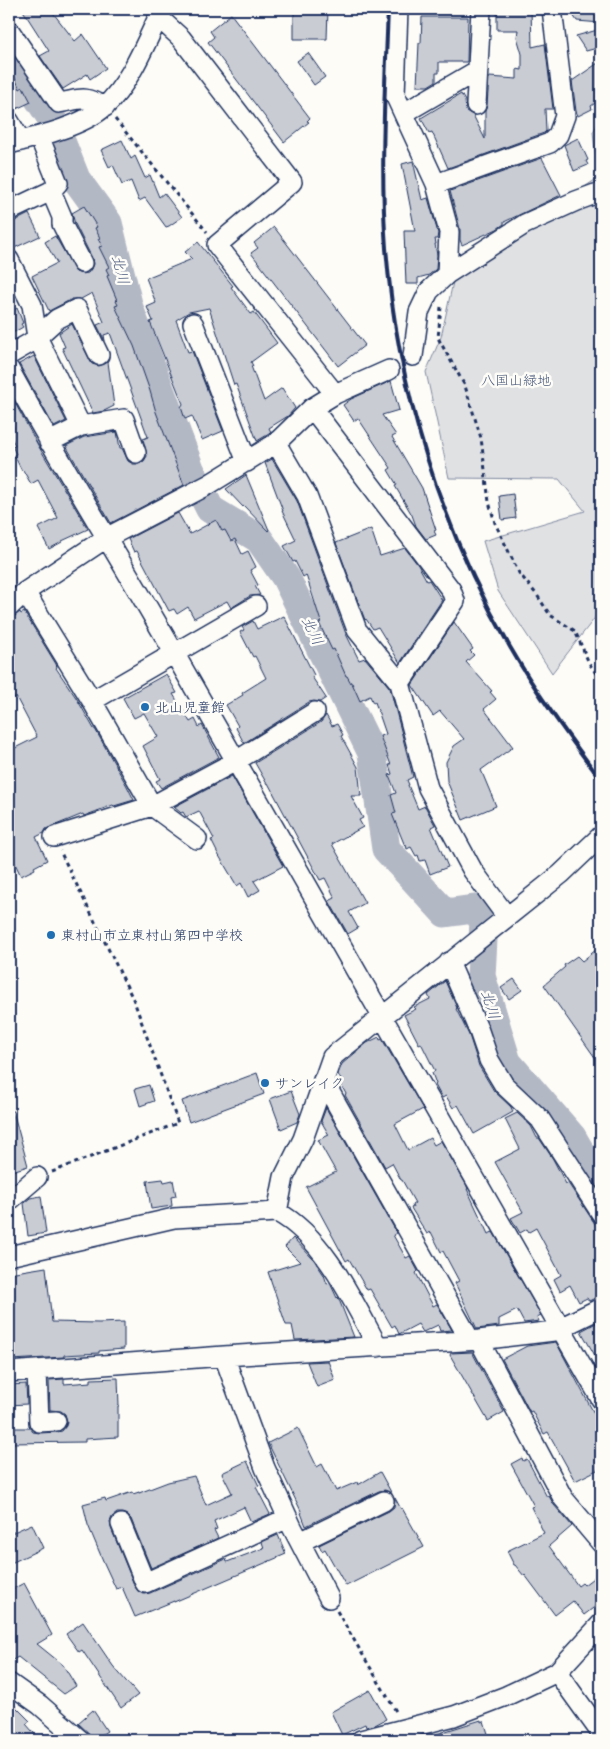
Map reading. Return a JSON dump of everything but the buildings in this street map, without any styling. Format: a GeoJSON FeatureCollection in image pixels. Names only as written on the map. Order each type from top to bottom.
{"type":"FeatureCollection","features":[{"type":"Feature","properties":{"kind":"street"},"geometry":{"type":"LineString","coordinates":[[398,9],[396,95],[436,184],[449,232],[446,275]]}},
{"type":"Feature","properties":{"kind":"street"},"geometry":{"type":"LineString","coordinates":[[476,105],[482,9]]}},
{"type":"Feature","properties":{"kind":"street"},"geometry":{"type":"LineString","coordinates":[[436,184],[550,142],[558,135],[565,116],[552,9]]}},
{"type":"Feature","properties":{"kind":"street"},"geometry":{"type":"LineString","coordinates":[[28,139],[65,127],[93,115],[105,107],[118,92],[132,70],[160,13],[292,182],[217,245],[335,394]]}},
{"type":"Feature","properties":{"kind":"street"},"geometry":{"type":"LineString","coordinates":[[9,30],[59,103],[89,98],[105,107]]}},
{"type":"Feature","properties":{"kind":"street"},"geometry":{"type":"LineString","coordinates":[[404,113],[478,70]]}},
{"type":"Feature","properties":{"kind":"street"},"geometry":{"type":"LineString","coordinates":[[9,121],[28,139],[58,182],[51,191],[9,211]]}},
{"type":"Feature","properties":{"kind":"street"},"geometry":{"type":"LineString","coordinates":[[51,191],[62,217],[62,224],[82,263]]}},
{"type":"Feature","properties":{"kind":"street"},"geometry":{"type":"LineString","coordinates":[[413,356],[419,312],[429,291],[446,275],[524,224],[576,200],[595,194],[601,195]]}},
{"type":"Feature","properties":{"kind":"street"},"geometry":{"type":"LineString","coordinates":[[9,260],[32,305],[37,337],[82,426]]}},
{"type":"Feature","properties":{"kind":"street"},"geometry":{"type":"LineString","coordinates":[[9,355],[30,343],[57,319],[77,310],[99,355]]}},
{"type":"Feature","properties":{"kind":"street"},"geometry":{"type":"LineString","coordinates":[[193,323],[247,462]]}},
{"type":"Feature","properties":{"kind":"street"},"geometry":{"type":"LineString","coordinates":[[9,369],[48,442],[175,654],[601,1399]]}},
{"type":"Feature","properties":{"kind":"street"},"geometry":{"type":"LineString","coordinates":[[9,607],[25,592],[106,538],[208,485],[276,443],[312,408],[335,394],[388,370]]}},
{"type":"Feature","properties":{"kind":"street"},"geometry":{"type":"LineString","coordinates":[[312,408],[451,590],[455,601],[400,683]]}},
{"type":"Feature","properties":{"kind":"street"},"geometry":{"type":"LineString","coordinates":[[48,442],[82,426],[124,419],[136,453]]}},
{"type":"Feature","properties":{"kind":"street"},"geometry":{"type":"LineString","coordinates":[[276,443],[307,496],[357,630],[400,683],[428,788],[500,922]]}},
{"type":"Feature","properties":{"kind":"street"},"geometry":{"type":"LineString","coordinates":[[25,592],[92,701],[152,806],[197,839]]}},
{"type":"Feature","properties":{"kind":"street"},"geometry":{"type":"LineString","coordinates":[[92,701],[256,606]]}},
{"type":"Feature","properties":{"kind":"street"},"geometry":{"type":"LineString","coordinates":[[54,837],[152,806],[236,761],[315,712]]}},
{"type":"Feature","properties":{"kind":"street"},"geometry":{"type":"LineString","coordinates":[[277,1212],[284,1178],[303,1139],[322,1080],[332,1058],[383,1015],[561,874],[601,836]]}},
{"type":"Feature","properties":{"kind":"street"},"geometry":{"type":"LineString","coordinates":[[455,958],[489,1060],[504,1085],[540,1119],[601,1213]]}},
{"type":"Feature","properties":{"kind":"street"},"geometry":{"type":"LineString","coordinates":[[322,1080],[475,1340],[563,1498],[601,1543]]}},
{"type":"Feature","properties":{"kind":"street"},"geometry":{"type":"LineString","coordinates":[[9,1201],[38,1177]]}},
{"type":"Feature","properties":{"kind":"street"},"geometry":{"type":"LineString","coordinates":[[9,1256],[174,1218],[277,1212],[286,1217],[311,1240],[331,1263],[378,1347]]}},
{"type":"Feature","properties":{"kind":"street"},"geometry":{"type":"LineString","coordinates":[[9,1372],[475,1340],[554,1331],[601,1308]]}},
{"type":"Feature","properties":{"kind":"street"},"geometry":{"type":"LineString","coordinates":[[224,1356],[264,1468],[329,1598]]}},
{"type":"Feature","properties":{"kind":"street"},"geometry":{"type":"LineString","coordinates":[[37,1371],[39,1422],[56,1421]]}},
{"type":"Feature","properties":{"kind":"street"},"geometry":{"type":"LineString","coordinates":[[300,1542],[384,1501]]}},
{"type":"Feature","properties":{"kind":"street"},"geometry":{"type":"LineString","coordinates":[[121,1524],[145,1582],[288,1518]]}},
{"type":"Feature","properties":{"kind":"street"},"geometry":{"type":"LineString","coordinates":[[361,1740],[454,1716],[498,1699],[557,1672],[601,1624]]}},
{"type":"Feature","properties":{"kind":"street"},"geometry":{"type":"LineString","coordinates":[[557,1672],[601,1733]]}},
{"type":"Feature","properties":{"kind":"street"},"geometry":{"type":"LineString","coordinates":[[9,1683],[40,1705],[80,1740]]}},
{"type":"Feature","properties":{"kind":"path"},"geometry":{"type":"LineString","coordinates":[[105,107],[217,245]]}},
{"type":"Feature","properties":{"kind":"path"},"geometry":{"type":"LineString","coordinates":[[446,275],[438,338],[465,386],[481,438],[490,502],[495,523],[519,573],[550,615],[575,631],[589,663],[601,681]]}},
{"type":"Feature","properties":{"kind":"path"},"geometry":{"type":"LineString","coordinates":[[38,1177],[178,1123],[134,1002],[54,837]]}},
{"type":"Feature","properties":{"kind":"path"},"geometry":{"type":"LineString","coordinates":[[329,1598],[406,1729]]}},
{"type":"Feature","properties":{"kind":"green space","name":"八国山緑地"},"geometry":{"type":"Polygon","coordinates":[[[601,118],[601,610],[552,673],[498,591],[483,541],[585,511],[559,479],[449,478],[426,372],[441,337],[455,273],[598,178],[593,132],[601,118]]]}},
{"type":"Feature","properties":{"kind":"waterway","name":"北川"},"geometry":{"type":"LineString","coordinates":[[9,54],[52,119],[76,179],[108,223],[129,308],[190,469],[210,509],[259,539],[286,578],[372,753],[386,849],[445,913],[474,909],[484,921],[481,976],[507,1062],[572,1137],[601,1187]]}},
{"type":"Feature","properties":{"kind":"railway"},"geometry":{"type":"LineString","coordinates":[[388,9],[383,158],[386,248],[400,352],[426,454],[443,504],[485,601],[531,682],[601,780]]}},
{"type":"Feature","properties":{"kind":"place","name":"北山児童館"},"geometry":{"type":"Point","coordinates":[145,707]}},
{"type":"Feature","properties":{"kind":"place","name":"東村山市立東村山第四中学校"},"geometry":{"type":"Point","coordinates":[51,935]}},
{"type":"Feature","properties":{"kind":"place","name":"サンレイク"},"geometry":{"type":"Point","coordinates":[265,1083]}}]}
